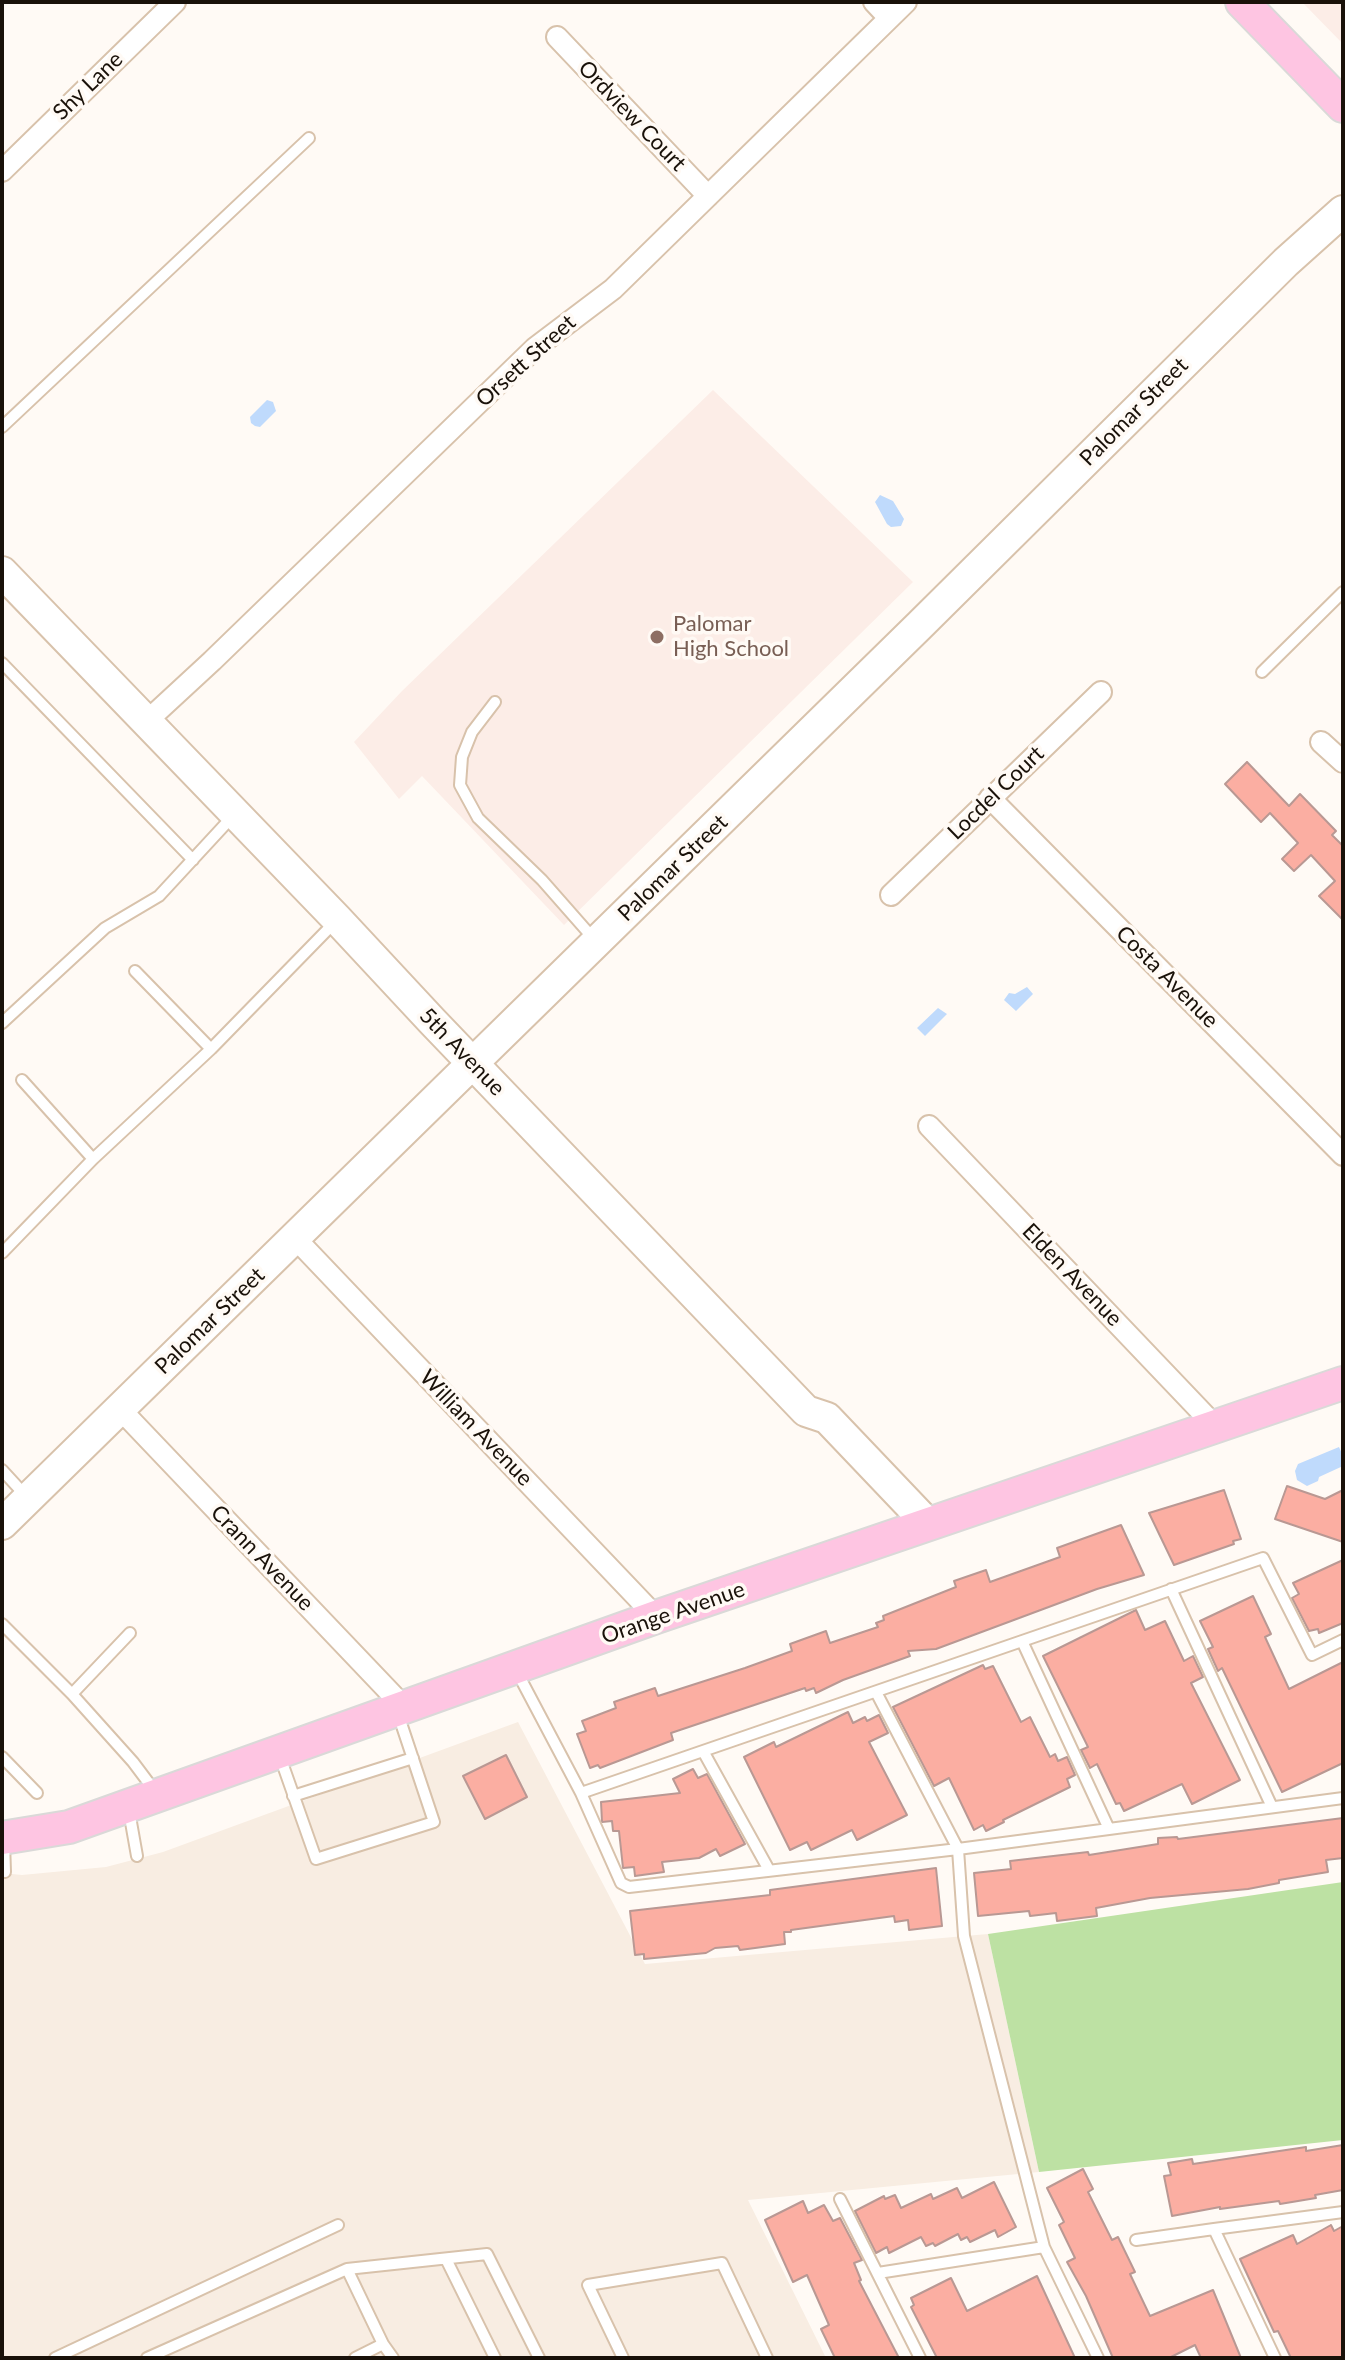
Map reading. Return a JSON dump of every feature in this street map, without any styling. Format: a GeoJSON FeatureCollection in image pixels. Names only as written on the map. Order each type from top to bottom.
{"type":"FeatureCollection","features":[{"type":"Feature","properties":{"kind":"main road"},"geometry":{"type":"LineString","coordinates":[[1242,2],[1343,106]]}},
{"type":"Feature","properties":{"kind":"main road","name":"Palomar Street"},"geometry":{"type":"LineString","coordinates":[[2,1524],[597,943],[1286,262],[1343,211]]}},
{"type":"Feature","properties":{"kind":"main road","name":"5th Avenue"},"geometry":{"type":"LineString","coordinates":[[2,572],[806,1411],[827,1418],[927,1523]]}},
{"type":"Feature","properties":{"kind":"main road","name":"Orange Avenue"},"geometry":{"type":"LineString","coordinates":[[3,1838],[69,1827],[656,1617],[1343,1383]]}},
{"type":"Feature","properties":{"kind":"street","name":"Shy Lane"},"geometry":{"type":"LineString","coordinates":[[2,171],[175,2]]}},
{"type":"Feature","properties":{"kind":"street"},"geometry":{"type":"LineString","coordinates":[[874,2],[889,18]]}},
{"type":"Feature","properties":{"kind":"street","name":"Orsett Street"},"geometry":{"type":"LineString","coordinates":[[147,721],[535,348],[613,289],[906,2]]}},
{"type":"Feature","properties":{"kind":"street","name":"Ordview Court"},"geometry":{"type":"LineString","coordinates":[[557,37],[708,196]]}},
{"type":"Feature","properties":{"kind":"street","name":"Locdel Court"},"geometry":{"type":"LineString","coordinates":[[891,895],[1101,692]]}},
{"type":"Feature","properties":{"kind":"street"},"geometry":{"type":"LineString","coordinates":[[1321,742],[1343,762]]}},
{"type":"Feature","properties":{"kind":"street","name":"Costa Avenue"},"geometry":{"type":"LineString","coordinates":[[990,798],[1343,1155]]}},
{"type":"Feature","properties":{"kind":"street","name":"Elden Avenue"},"geometry":{"type":"LineString","coordinates":[[929,1126],[1215,1426]]}},
{"type":"Feature","properties":{"kind":"street","name":"William Avenue"},"geometry":{"type":"LineString","coordinates":[[295,1238],[656,1617]]}},
{"type":"Feature","properties":{"kind":"street","name":"Crann Avenue"},"geometry":{"type":"LineString","coordinates":[[120,1409],[400,1707]]}},
{"type":"Feature","properties":{"kind":"lane"},"geometry":{"type":"LineString","coordinates":[[2,427],[309,138]]}},
{"type":"Feature","properties":{"kind":"lane"},"geometry":{"type":"LineString","coordinates":[[1262,672],[1343,592]]}},
{"type":"Feature","properties":{"kind":"lane"},"geometry":{"type":"LineString","coordinates":[[2,663],[193,860]]}},
{"type":"Feature","properties":{"kind":"lane"},"geometry":{"type":"LineString","coordinates":[[495,702],[472,732],[462,757],[460,785],[478,818],[542,880],[597,943]]}},
{"type":"Feature","properties":{"kind":"lane"},"geometry":{"type":"LineString","coordinates":[[2,1023],[105,928],[159,896],[236,814]]}},
{"type":"Feature","properties":{"kind":"lane"},"geometry":{"type":"LineString","coordinates":[[2,1253],[93,1159],[211,1049],[337,919]]}},
{"type":"Feature","properties":{"kind":"lane"},"geometry":{"type":"LineString","coordinates":[[135,971],[211,1049]]}},
{"type":"Feature","properties":{"kind":"lane"},"geometry":{"type":"LineString","coordinates":[[22,1080],[93,1159]]}},
{"type":"Feature","properties":{"kind":"lane"},"geometry":{"type":"LineString","coordinates":[[2,1470],[29,1498]]}},
{"type":"Feature","properties":{"kind":"lane"},"geometry":{"type":"LineString","coordinates":[[581,1793],[1263,1558],[1312,1655],[1343,1640]]}},
{"type":"Feature","properties":{"kind":"lane"},"geometry":{"type":"LineString","coordinates":[[1171,1589],[1272,1807]]}},
{"type":"Feature","properties":{"kind":"lane"},"geometry":{"type":"LineString","coordinates":[[2,1624],[72,1694],[133,1762],[143,1800],[137,1856]]}},
{"type":"Feature","properties":{"kind":"lane"},"geometry":{"type":"LineString","coordinates":[[72,1694],[130,1633]]}},
{"type":"Feature","properties":{"kind":"lane"},"geometry":{"type":"LineString","coordinates":[[1022,1641],[1109,1829]]}},
{"type":"Feature","properties":{"kind":"lane"},"geometry":{"type":"LineString","coordinates":[[515,1669],[581,1793],[621,1883],[629,1887],[958,1849],[1343,1798]]}},
{"type":"Feature","properties":{"kind":"lane"},"geometry":{"type":"LineString","coordinates":[[876,1692],[958,1849],[964,1936],[1044,2247],[1098,2358]]}},
{"type":"Feature","properties":{"kind":"lane"},"geometry":{"type":"LineString","coordinates":[[278,1751],[316,1859],[434,1822],[400,1707]]}},
{"type":"Feature","properties":{"kind":"lane"},"geometry":{"type":"LineString","coordinates":[[703,1751],[769,1870]]}},
{"type":"Feature","properties":{"kind":"lane"},"geometry":{"type":"LineString","coordinates":[[2,1757],[37,1793]]}},
{"type":"Feature","properties":{"kind":"lane"},"geometry":{"type":"LineString","coordinates":[[293,1796],[413,1758]]}},
{"type":"Feature","properties":{"kind":"lane"},"geometry":{"type":"LineString","coordinates":[[3,1838],[5,1872]]}},
{"type":"Feature","properties":{"kind":"lane"},"geometry":{"type":"LineString","coordinates":[[840,2199],[920,2358]]}},
{"type":"Feature","properties":{"kind":"lane"},"geometry":{"type":"LineString","coordinates":[[1136,2240],[1343,2212]]}},
{"type":"Feature","properties":{"kind":"lane"},"geometry":{"type":"LineString","coordinates":[[55,2358],[338,2225]]}},
{"type":"Feature","properties":{"kind":"lane"},"geometry":{"type":"LineString","coordinates":[[1214,2229],[1275,2358]]}},
{"type":"Feature","properties":{"kind":"lane"},"geometry":{"type":"LineString","coordinates":[[878,2273],[1044,2247]]}},
{"type":"Feature","properties":{"kind":"lane"},"geometry":{"type":"LineString","coordinates":[[147,2358],[347,2269],[487,2254],[539,2358]]}},
{"type":"Feature","properties":{"kind":"lane"},"geometry":{"type":"LineString","coordinates":[[446,2259],[495,2358]]}},
{"type":"Feature","properties":{"kind":"lane"},"geometry":{"type":"LineString","coordinates":[[623,2358],[588,2285],[722,2263],[767,2358]]}},
{"type":"Feature","properties":{"kind":"lane"},"geometry":{"type":"LineString","coordinates":[[347,2269],[383,2344],[393,2358]]}},
{"type":"Feature","properties":{"kind":"lane"},"geometry":{"type":"LineString","coordinates":[[355,2358],[383,2344]]}},
{"type":"Feature","properties":{"kind":"shaded area"},"geometry":{"type":"Polygon","coordinates":[[[1302,2],[1343,2],[1343,44],[1302,2]]]}},
{"type":"Feature","properties":{"kind":"shaded area","name":"Palomar High School"},"geometry":{"type":"Polygon","coordinates":[[[713,390],[913,582],[564,925],[422,776],[399,799],[354,742],[402,691],[713,390]]]}},
{"type":"Feature","properties":{"kind":"shaded area"},"geometry":{"type":"Polygon","coordinates":[[[518,1722],[645,1964],[988,1934],[1039,2172],[748,2200],[826,2358],[2,2358],[2,1873],[22,1875],[106,1867],[163,1852],[518,1722]]]}},
{"type":"Feature","properties":{"kind":"green space"},"geometry":{"type":"Polygon","coordinates":[[[1343,1882],[1343,2140],[1039,2172],[988,1934],[1343,1882]]]}},
{"type":"Feature","properties":{"kind":"water"},"geometry":{"type":"Polygon","coordinates":[[[267,400],[273,402],[276,411],[260,427],[255,426],[250,417],[267,400]]]}},
{"type":"Feature","properties":{"kind":"water"},"geometry":{"type":"Polygon","coordinates":[[[880,495],[893,501],[904,519],[901,526],[891,527],[887,524],[875,502],[880,495]]]}},
{"type":"Feature","properties":{"kind":"water"},"geometry":{"type":"Polygon","coordinates":[[[1027,987],[1033,994],[1016,1011],[1004,1000],[1009,993],[1015,994],[1027,987]]]}},
{"type":"Feature","properties":{"kind":"water"},"geometry":{"type":"Polygon","coordinates":[[[938,1008],[947,1014],[925,1036],[917,1028],[938,1008]]]}},
{"type":"Feature","properties":{"kind":"water"},"geometry":{"type":"Polygon","coordinates":[[[1339,1447],[1343,1466],[1307,1486],[1297,1480],[1295,1471],[1298,1464],[1339,1447]]]}},
{"type":"Feature","properties":{"kind":"building"},"geometry":{"type":"Polygon","coordinates":[[[1247,762],[1289,806],[1300,794],[1336,831],[1332,835],[1343,846],[1343,920],[1319,896],[1335,881],[1311,855],[1294,871],[1282,859],[1298,843],[1270,813],[1261,822],[1225,784],[1247,762]]]}},
{"type":"Feature","properties":{"kind":"building"},"geometry":{"type":"Polygon","coordinates":[[[1287,1486],[1325,1499],[1343,1490],[1343,1542],[1275,1519],[1287,1486]]]}},
{"type":"Feature","properties":{"kind":"building"},"geometry":{"type":"Polygon","coordinates":[[[1224,1490],[1241,1539],[1174,1565],[1149,1513],[1224,1490]]]}},
{"type":"Feature","properties":{"kind":"building"},"geometry":{"type":"Polygon","coordinates":[[[1121,1525],[1144,1575],[1097,1589],[936,1649],[908,1651],[910,1656],[816,1693],[814,1688],[806,1691],[805,1688],[671,1733],[673,1740],[600,1768],[598,1765],[590,1768],[577,1734],[586,1731],[582,1721],[616,1708],[614,1702],[655,1688],[658,1696],[745,1668],[792,1651],[790,1644],[826,1631],[830,1643],[878,1627],[876,1623],[884,1620],[883,1616],[956,1587],[954,1581],[986,1570],[990,1582],[1060,1557],[1057,1548],[1121,1525]]]}},
{"type":"Feature","properties":{"kind":"building"},"geometry":{"type":"Polygon","coordinates":[[[1343,1560],[1343,1623],[1319,1633],[1318,1629],[1309,1631],[1292,1598],[1299,1594],[1293,1583],[1343,1560]]]}},
{"type":"Feature","properties":{"kind":"building"},"geometry":{"type":"Polygon","coordinates":[[[1253,1596],[1271,1634],[1265,1637],[1289,1689],[1343,1662],[1343,1763],[1282,1792],[1222,1668],[1218,1671],[1208,1649],[1213,1647],[1200,1621],[1253,1596]]]}},
{"type":"Feature","properties":{"kind":"building"},"geometry":{"type":"Polygon","coordinates":[[[1136,1610],[1145,1630],[1165,1621],[1184,1661],[1193,1656],[1203,1677],[1191,1683],[1240,1780],[1192,1804],[1182,1784],[1124,1811],[1120,1803],[1116,1804],[1097,1764],[1090,1768],[1081,1750],[1088,1747],[1043,1656],[1136,1610]]]}},
{"type":"Feature","properties":{"kind":"building"},"geometry":{"type":"Polygon","coordinates":[[[983,1665],[985,1669],[993,1666],[1021,1722],[1030,1717],[1050,1757],[1055,1754],[1058,1761],[1067,1757],[1075,1775],[1067,1779],[1070,1787],[986,1831],[983,1825],[974,1830],[949,1778],[934,1786],[893,1707],[983,1665]]]}},
{"type":"Feature","properties":{"kind":"building"},"geometry":{"type":"Polygon","coordinates":[[[848,1712],[853,1723],[879,1715],[888,1733],[869,1742],[907,1815],[857,1840],[852,1830],[811,1850],[807,1842],[790,1850],[744,1757],[774,1742],[776,1747],[848,1712]]]}},
{"type":"Feature","properties":{"kind":"building"},"geometry":{"type":"Polygon","coordinates":[[[506,1755],[527,1797],[485,1819],[463,1776],[506,1755]]]}},
{"type":"Feature","properties":{"kind":"building"},"geometry":{"type":"Polygon","coordinates":[[[693,1769],[698,1778],[707,1774],[745,1844],[720,1856],[716,1849],[699,1858],[662,1862],[664,1872],[635,1876],[634,1867],[623,1868],[619,1831],[613,1831],[612,1821],[602,1822],[601,1802],[680,1793],[673,1779],[693,1769]]]}},
{"type":"Feature","properties":{"kind":"building"},"geometry":{"type":"Polygon","coordinates":[[[1343,1818],[1343,1858],[1326,1860],[1328,1872],[1248,1889],[1150,1898],[1096,1908],[1097,1916],[1057,1921],[1056,1913],[1030,1916],[1029,1911],[978,1916],[974,1873],[1011,1869],[1010,1861],[1088,1852],[1089,1855],[1158,1844],[1158,1838],[1178,1839],[1343,1818]]]}},
{"type":"Feature","properties":{"kind":"building"},"geometry":{"type":"Polygon","coordinates":[[[936,1868],[942,1926],[909,1930],[908,1920],[895,1922],[894,1916],[791,1930],[784,1932],[785,1944],[740,1950],[738,1946],[715,1948],[706,1953],[644,1959],[644,1954],[635,1955],[630,1911],[770,1895],[770,1890],[936,1868]]]}},
{"type":"Feature","properties":{"kind":"building"},"geometry":{"type":"Polygon","coordinates":[[[1343,2145],[1343,2190],[1280,2204],[1279,2201],[1220,2207],[1172,2216],[1164,2176],[1171,2175],[1168,2163],[1192,2159],[1193,2164],[1306,2147],[1306,2151],[1343,2145]]]}},
{"type":"Feature","properties":{"kind":"building"},"geometry":{"type":"Polygon","coordinates":[[[1083,2169],[1093,2189],[1088,2192],[1112,2240],[1118,2237],[1135,2272],[1130,2274],[1150,2316],[1213,2290],[1241,2358],[1201,2358],[1195,2345],[1169,2358],[1113,2358],[1086,2296],[1067,2262],[1075,2258],[1059,2225],[1064,2222],[1047,2188],[1083,2169]]]}},
{"type":"Feature","properties":{"kind":"building"},"geometry":{"type":"Polygon","coordinates":[[[994,2182],[1016,2227],[998,2237],[995,2230],[970,2242],[967,2237],[961,2240],[958,2234],[935,2246],[933,2243],[926,2246],[921,2237],[889,2253],[887,2247],[876,2253],[855,2211],[884,2196],[885,2199],[895,2195],[901,2208],[931,2194],[933,2199],[957,2188],[962,2198],[994,2182]]]}},
{"type":"Feature","properties":{"kind":"building"},"geometry":{"type":"Polygon","coordinates":[[[803,2201],[808,2213],[824,2205],[833,2221],[840,2218],[862,2260],[854,2263],[859,2281],[899,2358],[835,2358],[821,2329],[829,2325],[807,2275],[793,2282],[765,2220],[803,2201]]]}},
{"type":"Feature","properties":{"kind":"building"},"geometry":{"type":"Polygon","coordinates":[[[1331,2225],[1334,2231],[1343,2226],[1343,2358],[1291,2358],[1278,2331],[1274,2332],[1240,2259],[1293,2235],[1297,2244],[1331,2225]]]}},
{"type":"Feature","properties":{"kind":"building"},"geometry":{"type":"Polygon","coordinates":[[[1037,2276],[1075,2358],[937,2358],[911,2307],[914,2305],[911,2298],[951,2278],[967,2311],[1037,2276]]]}},
{"type":"Feature","properties":{"kind":"place","name":"Palomar High School"},"geometry":{"type":"Point","coordinates":[657,637]}}]}
